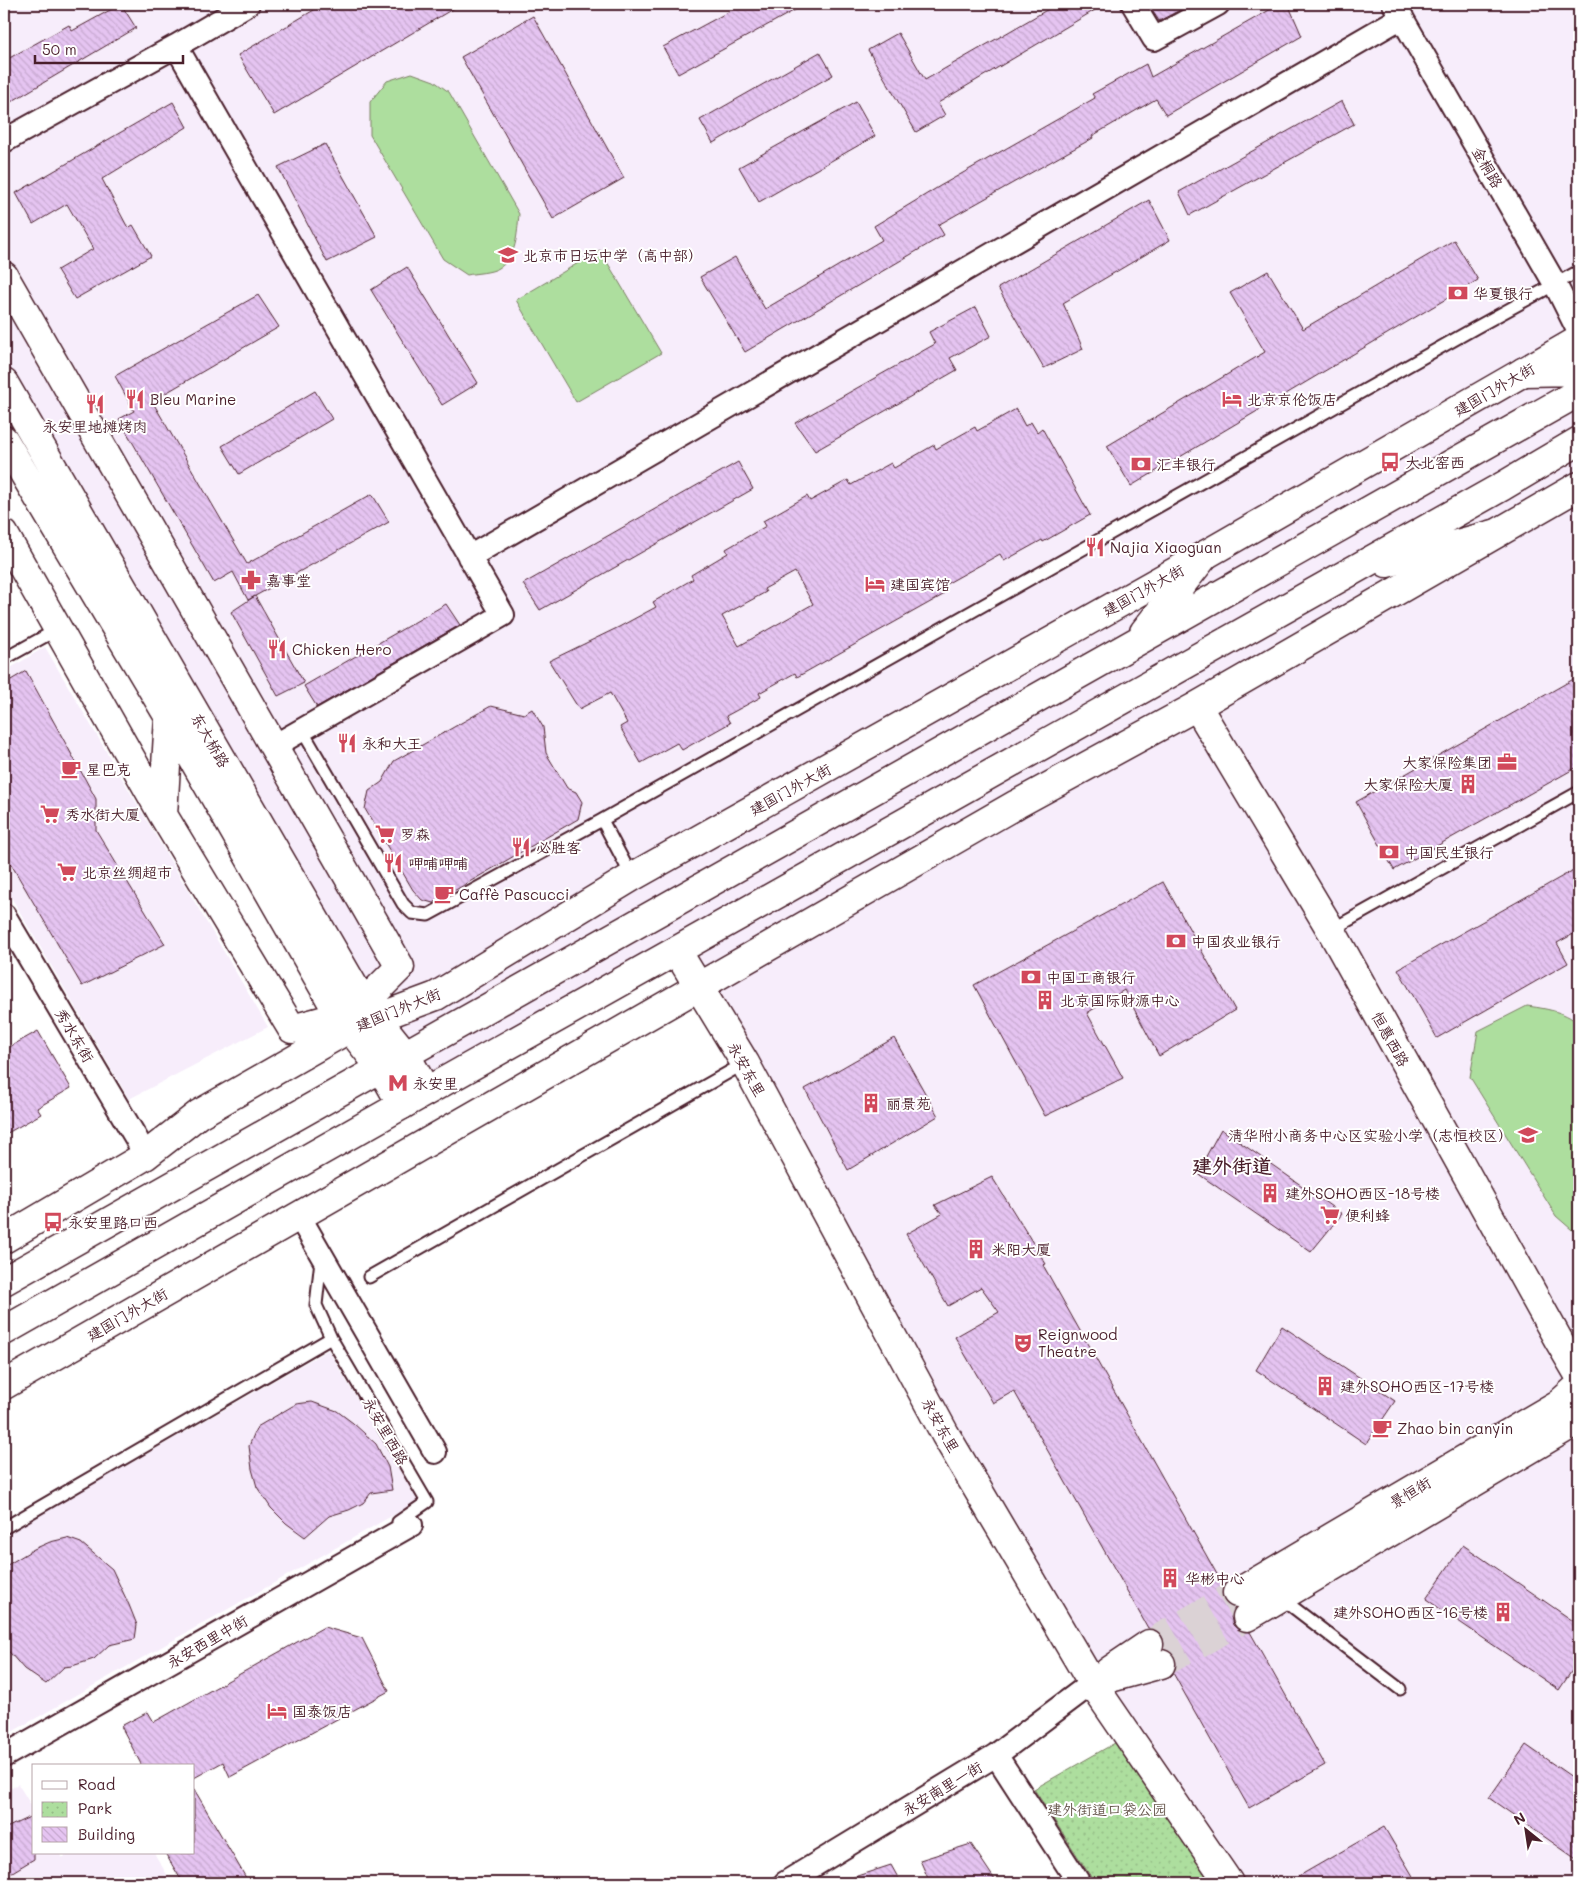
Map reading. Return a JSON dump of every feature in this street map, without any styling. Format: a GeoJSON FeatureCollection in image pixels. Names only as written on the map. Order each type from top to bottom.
{"type":"FeatureCollection","features":[{"type":"Feature","properties":{"kind":"main road"},"geometry":{"type":"LineString","coordinates":[[4,276],[400,967],[370,1011]]}},
{"type":"Feature","properties":{"kind":"main road","name":"建国门外大街"},"geometry":{"type":"LineString","coordinates":[[4,1239],[146,1156],[199,1114],[345,1022],[370,1011],[436,996],[632,877],[1205,555],[1579,340]]}},
{"type":"Feature","properties":{"kind":"main road"},"geometry":{"type":"LineString","coordinates":[[1523,372],[1579,371]]}},
{"type":"Feature","properties":{"kind":"main road","name":"东大桥路"},"geometry":{"type":"LineString","coordinates":[[4,384],[370,1011],[405,1054],[426,1091]]}},
{"type":"Feature","properties":{"kind":"main road"},"geometry":{"type":"LineString","coordinates":[[4,1281],[1579,392]]}},
{"type":"Feature","properties":{"kind":"main road","name":"东大桥路"},"geometry":{"type":"LineString","coordinates":[[4,440],[169,717],[345,1022],[381,1068],[402,1105]]}},
{"type":"Feature","properties":{"kind":"main road"},"geometry":{"type":"LineString","coordinates":[[4,1331],[426,1091],[1349,573],[1579,441]]}},
{"type":"Feature","properties":{"kind":"main road","name":"建国门外大街"},"geometry":{"type":"LineString","coordinates":[[4,1385],[1017,804],[1197,706],[1579,486]]}},
{"type":"Feature","properties":{"kind":"main road"},"geometry":{"type":"LineString","coordinates":[[4,534],[164,815],[292,1029],[345,1022]]}},
{"type":"Feature","properties":{"kind":"main road"},"geometry":{"type":"LineString","coordinates":[[1349,573],[1494,534]]}},
{"type":"Feature","properties":{"kind":"main road"},"geometry":{"type":"LineString","coordinates":[[1134,644],[1205,555]]}},
{"type":"Feature","properties":{"kind":"main road","name":"恒惠西路"},"geometry":{"type":"LineString","coordinates":[[1197,706],[1331,930],[1579,1375]]}},
{"type":"Feature","properties":{"kind":"main road"},"geometry":{"type":"LineString","coordinates":[[164,815],[169,717]]}},
{"type":"Feature","properties":{"kind":"main road","name":"永安东里"},"geometry":{"type":"LineString","coordinates":[[677,951],[745,1063],[945,1434],[1092,1683],[1229,1883]]}},
{"type":"Feature","properties":{"kind":"main road","name":"景恒街"},"geometry":{"type":"LineString","coordinates":[[1579,1386],[1560,1403],[1242,1605],[1281,1598],[1579,1420]]}},
{"type":"Feature","properties":{"kind":"main road"},"geometry":{"type":"LineString","coordinates":[[1092,1683],[1155,1654]]}},
{"type":"Feature","properties":{"kind":"street"},"geometry":{"type":"LineString","coordinates":[[4,141],[248,4]]}},
{"type":"Feature","properties":{"kind":"street"},"geometry":{"type":"LineString","coordinates":[[1133,4],[1154,39],[1218,4]]}},
{"type":"Feature","properties":{"kind":"street"},"geometry":{"type":"LineString","coordinates":[[469,557],[1398,10]]}},
{"type":"Feature","properties":{"kind":"street","name":"金桐路"},"geometry":{"type":"LineString","coordinates":[[1398,10],[1555,284],[1579,332]]}},
{"type":"Feature","properties":{"kind":"street"},"geometry":{"type":"LineString","coordinates":[[176,46],[503,615],[274,746]]}},
{"type":"Feature","properties":{"kind":"street","name":"秀水东街"},"geometry":{"type":"LineString","coordinates":[[4,915],[146,1156]]}},
{"type":"Feature","properties":{"kind":"street"},"geometry":{"type":"LineString","coordinates":[[299,1216],[435,1452]]}},
{"type":"Feature","properties":{"kind":"street","name":"永安西里中街"},"geometry":{"type":"LineString","coordinates":[[4,1756],[410,1525]]}},
{"type":"Feature","properties":{"kind":"street","name":"永安南里一街"},"geometry":{"type":"LineString","coordinates":[[785,1883],[996,1755],[1092,1683]]}},
{"type":"Feature","properties":{"kind":"street"},"geometry":{"type":"LineString","coordinates":[[996,1755],[1079,1883]]}},
{"type":"Feature","properties":{"kind":"lane"},"geometry":{"type":"LineString","coordinates":[[302,730],[403,904],[412,913],[428,915],[602,820],[1579,271]]}},
{"type":"Feature","properties":{"kind":"lane"},"geometry":{"type":"LineString","coordinates":[[4,660],[58,629]]}},
{"type":"Feature","properties":{"kind":"lane"},"geometry":{"type":"LineString","coordinates":[[1331,930],[1579,792]]}},
{"type":"Feature","properties":{"kind":"lane"},"geometry":{"type":"LineString","coordinates":[[602,820],[632,877]]}},
{"type":"Feature","properties":{"kind":"lane"},"geometry":{"type":"LineString","coordinates":[[369,1277],[745,1063]]}},
{"type":"Feature","properties":{"kind":"lane","name":"永安里西路"},"geometry":{"type":"LineString","coordinates":[[321,1254],[316,1305],[331,1338],[427,1502],[360,1547],[335,1569]]}},
{"type":"Feature","properties":{"kind":"lane"},"geometry":{"type":"LineString","coordinates":[[4,1528],[331,1338]]}},
{"type":"Feature","properties":{"kind":"lane"},"geometry":{"type":"LineString","coordinates":[[1281,1598],[1400,1689]]}},
{"type":"Feature","properties":{"kind":"shaded area"},"geometry":{"type":"Polygon","coordinates":[[[4,4],[1579,4],[1579,1883],[1232,1883],[1092,1683],[677,951],[405,1095],[4,429],[4,4]]]}},
{"type":"Feature","properties":{"kind":"shaded area"},"geometry":{"type":"Polygon","coordinates":[[[45,647],[268,1027],[129,1099],[4,885],[4,672],[45,647]]]}},
{"type":"Feature","properties":{"kind":"shaded area"},"geometry":{"type":"Polygon","coordinates":[[[328,1350],[418,1501],[10,1733],[4,1723],[4,1536],[328,1350]]]}},
{"type":"Feature","properties":{"kind":"shaded area"},"geometry":{"type":"Polygon","coordinates":[[[18,1784],[32,1807],[32,1854],[60,1854],[62,1858],[68,1854],[155,1854],[172,1883],[4,1883],[4,1792],[18,1784]]]}},
{"type":"Feature","properties":{"kind":"green space"},"geometry":{"type":"Polygon","coordinates":[[[412,73],[434,81],[449,92],[519,214],[517,237],[513,251],[505,263],[496,270],[467,275],[443,259],[370,135],[370,102],[387,81],[412,73]]]}},
{"type":"Feature","properties":{"kind":"green space"},"geometry":{"type":"Polygon","coordinates":[[[600,250],[661,353],[576,402],[516,300],[600,250]]]}},
{"type":"Feature","properties":{"kind":"green space"},"geometry":{"type":"Polygon","coordinates":[[[1527,1006],[1563,1014],[1570,1017],[1579,1026],[1579,1236],[1556,1216],[1470,1077],[1478,1031],[1527,1006]]]}},
{"type":"Feature","properties":{"kind":"green space","name":"建外街道口袋公园"},"geometry":{"type":"Polygon","coordinates":[[[1122,1739],[1211,1883],[1095,1883],[1034,1789],[1122,1739]]]}},
{"type":"Feature","properties":{"kind":"building"},"geometry":{"type":"Polygon","coordinates":[[[121,4],[136,28],[4,106],[4,61],[69,25],[72,31],[121,4]]]}},
{"type":"Feature","properties":{"kind":"building"},"geometry":{"type":"Polygon","coordinates":[[[324,4],[461,4],[274,115],[238,55],[324,4]]]}},
{"type":"Feature","properties":{"kind":"building"},"geometry":{"type":"Polygon","coordinates":[[[743,4],[806,4],[678,74],[663,47],[743,4]]]}},
{"type":"Feature","properties":{"kind":"building"},"geometry":{"type":"Polygon","coordinates":[[[1057,4],[1105,4],[938,103],[945,115],[916,132],[868,50],[898,33],[925,80],[1057,4]]]}},
{"type":"Feature","properties":{"kind":"building"},"geometry":{"type":"Polygon","coordinates":[[[1148,4],[1191,4],[1159,21],[1148,4]]]}},
{"type":"Feature","properties":{"kind":"building"},"geometry":{"type":"Polygon","coordinates":[[[1280,4],[1288,4],[1302,36],[1166,115],[1156,99],[1092,136],[1093,138],[938,225],[944,235],[745,352],[700,277],[735,257],[765,309],[882,240],[874,226],[940,186],[1095,98],[1092,94],[1146,64],[1151,77],[1280,4]]]}},
{"type":"Feature","properties":{"kind":"building"},"geometry":{"type":"Polygon","coordinates":[[[533,16],[624,178],[553,219],[461,57],[533,16]]]}},
{"type":"Feature","properties":{"kind":"building"},"geometry":{"type":"Polygon","coordinates":[[[820,52],[833,75],[713,143],[700,120],[820,52]]]}},
{"type":"Feature","properties":{"kind":"building"},"geometry":{"type":"Polygon","coordinates":[[[1342,101],[1354,124],[1190,215],[1179,192],[1342,101]]]}},
{"type":"Feature","properties":{"kind":"building"},"geometry":{"type":"Polygon","coordinates":[[[173,102],[187,127],[102,179],[128,228],[133,225],[151,256],[75,299],[57,270],[93,249],[67,204],[33,224],[16,193],[173,102]]]}},
{"type":"Feature","properties":{"kind":"building"},"geometry":{"type":"Polygon","coordinates":[[[856,102],[875,136],[759,202],[739,167],[856,102]]]}},
{"type":"Feature","properties":{"kind":"building"},"geometry":{"type":"Polygon","coordinates":[[[325,144],[377,237],[327,262],[278,167],[325,144]]]}},
{"type":"Feature","properties":{"kind":"building"},"geometry":{"type":"Polygon","coordinates":[[[1149,200],[1170,240],[1063,303],[1083,349],[1044,368],[998,288],[1149,200]]]}},
{"type":"Feature","properties":{"kind":"building","name":"北京京伦饭店"},"geometry":{"type":"Polygon","coordinates":[[[1454,240],[1478,280],[1131,486],[1107,446],[1265,352],[1230,293],[1268,271],[1303,329],[1454,240]]]}},
{"type":"Feature","properties":{"kind":"building"},"geometry":{"type":"Polygon","coordinates":[[[407,267],[478,383],[442,405],[371,290],[407,267]]]}},
{"type":"Feature","properties":{"kind":"building"},"geometry":{"type":"Polygon","coordinates":[[[258,295],[279,327],[152,401],[247,564],[372,494],[389,522],[248,600],[233,572],[214,583],[119,419],[134,411],[115,376],[258,295]]]}},
{"type":"Feature","properties":{"kind":"building"},"geometry":{"type":"Polygon","coordinates":[[[976,307],[991,336],[950,358],[957,370],[815,451],[795,423],[935,344],[929,332],[976,307]]]}},
{"type":"Feature","properties":{"kind":"building"},"geometry":{"type":"Polygon","coordinates":[[[315,391],[332,419],[239,474],[222,446],[315,391]]]}},
{"type":"Feature","properties":{"kind":"building","name":"建国宾馆"},"geometry":{"type":"Polygon","coordinates":[[[1016,409],[1025,426],[1031,422],[1037,432],[1042,428],[1090,515],[1043,542],[1042,540],[1004,561],[1000,554],[939,588],[943,595],[797,677],[795,673],[759,693],[761,697],[726,716],[730,723],[682,750],[677,743],[641,763],[620,727],[627,723],[610,693],[579,709],[549,661],[656,607],[653,602],[693,579],[691,575],[728,553],[726,549],[766,526],[763,521],[807,496],[810,501],[848,480],[851,485],[891,463],[894,468],[934,445],[936,449],[975,427],[977,431],[1016,409]],[[795,572],[764,589],[766,592],[722,616],[739,646],[813,604],[795,572]]]}},
{"type":"Feature","properties":{"kind":"building"},"geometry":{"type":"Polygon","coordinates":[[[738,462],[753,489],[540,610],[523,584],[738,462]]]}},
{"type":"Feature","properties":{"kind":"building"},"geometry":{"type":"Polygon","coordinates":[[[255,596],[304,683],[278,696],[231,612],[255,596]]]}},
{"type":"Feature","properties":{"kind":"building"},"geometry":{"type":"Polygon","coordinates":[[[446,604],[460,625],[317,707],[304,686],[446,604]]]}},
{"type":"Feature","properties":{"kind":"building","name":"秀水街大厦"},"geometry":{"type":"Polygon","coordinates":[[[26,671],[96,799],[96,830],[165,944],[82,986],[4,852],[4,684],[26,671]]]}},
{"type":"Feature","properties":{"kind":"building","name":"大家保险大厦"},"geometry":{"type":"Polygon","coordinates":[[[1579,676],[1579,766],[1394,870],[1356,802],[1579,676]]]}},
{"type":"Feature","properties":{"kind":"building"},"geometry":{"type":"Polygon","coordinates":[[[491,706],[524,714],[532,709],[543,727],[546,753],[567,788],[576,792],[582,802],[578,819],[433,903],[422,900],[413,890],[365,809],[369,791],[382,782],[394,761],[491,706]]]}},
{"type":"Feature","properties":{"kind":"building"},"geometry":{"type":"Polygon","coordinates":[[[1579,867],[1579,931],[1557,943],[1568,963],[1437,1038],[1398,969],[1579,867]]]}},
{"type":"Feature","properties":{"kind":"building","name":"北京国际财源中心"},"geometry":{"type":"Polygon","coordinates":[[[1163,882],[1235,1010],[1159,1056],[1124,990],[1087,1013],[1123,1078],[1045,1116],[974,985],[1163,882]]]}},
{"type":"Feature","properties":{"kind":"building"},"geometry":{"type":"Polygon","coordinates":[[[38,1031],[71,1088],[37,1108],[41,1114],[4,1135],[4,1050],[38,1031]]]}},
{"type":"Feature","properties":{"kind":"building","name":"丽景苑"},"geometry":{"type":"Polygon","coordinates":[[[894,1038],[938,1116],[848,1170],[805,1089],[894,1038]]]}},
{"type":"Feature","properties":{"kind":"building","name":"建外SOHO西区-18号楼"},"geometry":{"type":"Polygon","coordinates":[[[1221,1129],[1342,1214],[1311,1252],[1197,1173],[1221,1129]]]}},
{"type":"Feature","properties":{"kind":"building","name":"华彬中心"},"geometry":{"type":"Polygon","coordinates":[[[992,1177],[1046,1264],[1043,1265],[1223,1585],[1221,1593],[1223,1600],[1229,1606],[1235,1608],[1231,1617],[1233,1625],[1240,1631],[1250,1632],[1325,1765],[1249,1808],[1173,1673],[1176,1667],[1176,1659],[1172,1653],[1164,1649],[1162,1635],[1148,1628],[1014,1391],[993,1403],[955,1337],[999,1312],[981,1287],[948,1306],[906,1234],[942,1214],[935,1205],[992,1177]]]}},
{"type":"Feature","properties":{"kind":"building","name":"建外SOHO西区-17号楼"},"geometry":{"type":"Polygon","coordinates":[[[1282,1326],[1395,1401],[1366,1444],[1256,1370],[1282,1326]]]}},
{"type":"Feature","properties":{"kind":"building"},"geometry":{"type":"Polygon","coordinates":[[[312,1402],[337,1411],[376,1444],[388,1467],[392,1490],[371,1493],[363,1503],[349,1510],[329,1516],[305,1537],[286,1523],[271,1508],[257,1487],[249,1446],[257,1427],[296,1404],[312,1402]]]}},
{"type":"Feature","properties":{"kind":"building"},"geometry":{"type":"Polygon","coordinates":[[[67,1538],[81,1543],[112,1569],[137,1625],[135,1639],[109,1645],[94,1659],[64,1667],[46,1684],[24,1669],[4,1646],[4,1567],[34,1549],[50,1542],[67,1538]]]}},
{"type":"Feature","properties":{"kind":"building","name":"建外SOHO西区-16号楼"},"geometry":{"type":"Polygon","coordinates":[[[1463,1545],[1579,1625],[1579,1660],[1559,1690],[1426,1599],[1463,1545]]]}},
{"type":"Feature","properties":{"kind":"building"},"geometry":{"type":"Polygon","coordinates":[[[324,1627],[362,1638],[389,1691],[230,1777],[223,1762],[195,1777],[195,1764],[141,1764],[121,1726],[148,1712],[154,1722],[324,1627]]]}},
{"type":"Feature","properties":{"kind":"building"},"geometry":{"type":"Polygon","coordinates":[[[1526,1745],[1579,1782],[1579,1861],[1489,1798],[1526,1745]]]}},
{"type":"Feature","properties":{"kind":"building"},"geometry":{"type":"Polygon","coordinates":[[[195,1791],[249,1883],[183,1883],[166,1854],[195,1854],[195,1791]]]}},
{"type":"Feature","properties":{"kind":"building"},"geometry":{"type":"Polygon","coordinates":[[[32,1816],[32,1854],[34,1854],[34,1859],[4,1877],[4,1829],[32,1816]]]}},
{"type":"Feature","properties":{"kind":"building"},"geometry":{"type":"Polygon","coordinates":[[[1384,1827],[1417,1883],[1287,1883],[1384,1827]]]}},
{"type":"Feature","properties":{"kind":"building"},"geometry":{"type":"Polygon","coordinates":[[[971,1844],[997,1883],[930,1883],[920,1860],[971,1844]]]}},
{"type":"Feature","properties":{"kind":"building"},"geometry":{"type":"Polygon","coordinates":[[[891,1865],[901,1883],[845,1883],[845,1880],[891,1865]]]}},
{"type":"Feature","properties":{"kind":"tunnel"},"geometry":{"type":"LineString","coordinates":[[1149,1644],[1237,1593]]}},
{"type":"Feature","properties":{"kind":"tunnel"},"geometry":{"type":"LineString","coordinates":[[1161,1664],[1247,1617]]}},
{"type":"Feature","properties":{"kind":"place","name":"北京市日坛中学（高中部）"},"geometry":{"type":"Point","coordinates":[508,255]}},
{"type":"Feature","properties":{"kind":"place","name":"华夏银行"},"geometry":{"type":"Point","coordinates":[1458,293]}},
{"type":"Feature","properties":{"kind":"place","name":"Bleu Marine"},"geometry":{"type":"Point","coordinates":[135,399]}},
{"type":"Feature","properties":{"kind":"place","name":"北京京伦饭店"},"geometry":{"type":"Point","coordinates":[1232,399]}},
{"type":"Feature","properties":{"kind":"place","name":"永安里地摊烤肉"},"geometry":{"type":"Point","coordinates":[95,404]}},
{"type":"Feature","properties":{"kind":"place","name":"大北窑西"},"geometry":{"type":"Point","coordinates":[1390,462]}},
{"type":"Feature","properties":{"kind":"place","name":"汇丰银行"},"geometry":{"type":"Point","coordinates":[1141,464]}},
{"type":"Feature","properties":{"kind":"place","name":"Najia Xiaoguan"},"geometry":{"type":"Point","coordinates":[1095,547]}},
{"type":"Feature","properties":{"kind":"place","name":"嘉事堂"},"geometry":{"type":"Point","coordinates":[251,580]}},
{"type":"Feature","properties":{"kind":"place","name":"建国宾馆"},"geometry":{"type":"Point","coordinates":[875,584]}},
{"type":"Feature","properties":{"kind":"place","name":"Chicken Hero"},"geometry":{"type":"Point","coordinates":[277,649]}},
{"type":"Feature","properties":{"kind":"place","name":"永和大王"},"geometry":{"type":"Point","coordinates":[347,743]}},
{"type":"Feature","properties":{"kind":"place","name":"大家保险集团"},"geometry":{"type":"Point","coordinates":[1507,762]}},
{"type":"Feature","properties":{"kind":"place","name":"星巴克"},"geometry":{"type":"Point","coordinates":[71,769]}},
{"type":"Feature","properties":{"kind":"place","name":"大家保险大厦"},"geometry":{"type":"Point","coordinates":[1468,784]}},
{"type":"Feature","properties":{"kind":"place","name":"秀水街大厦"},"geometry":{"type":"Point","coordinates":[50,814]}},
{"type":"Feature","properties":{"kind":"place","name":"罗森"},"geometry":{"type":"Point","coordinates":[385,834]}},
{"type":"Feature","properties":{"kind":"place","name":"必胜客"},"geometry":{"type":"Point","coordinates":[521,847]}},
{"type":"Feature","properties":{"kind":"place","name":"中国民生银行"},"geometry":{"type":"Point","coordinates":[1389,852]}},
{"type":"Feature","properties":{"kind":"place","name":"呷哺呷哺"},"geometry":{"type":"Point","coordinates":[393,863]}},
{"type":"Feature","properties":{"kind":"place","name":"北京丝绸超市"},"geometry":{"type":"Point","coordinates":[67,872]}},
{"type":"Feature","properties":{"kind":"place","name":"Caffè Pascucci"},"geometry":{"type":"Point","coordinates":[444,894]}},
{"type":"Feature","properties":{"kind":"place","name":"中国农业银行"},"geometry":{"type":"Point","coordinates":[1176,941]}},
{"type":"Feature","properties":{"kind":"place","name":"中国工商银行"},"geometry":{"type":"Point","coordinates":[1031,977]}},
{"type":"Feature","properties":{"kind":"place","name":"北京国际财源中心"},"geometry":{"type":"Point","coordinates":[1045,1000]}},
{"type":"Feature","properties":{"kind":"place","name":"永安里"},"geometry":{"type":"Point","coordinates":[398,1083]}},
{"type":"Feature","properties":{"kind":"place","name":"丽景苑"},"geometry":{"type":"Point","coordinates":[871,1103]}},
{"type":"Feature","properties":{"kind":"place","name":"清华附小商务中心区实验小学（志恒校区）"},"geometry":{"type":"Point","coordinates":[1528,1135]}},
{"type":"Feature","properties":{"kind":"place","name":"建外SOHO西区-18号楼"},"geometry":{"type":"Point","coordinates":[1270,1193]}},
{"type":"Feature","properties":{"kind":"place","name":"便利蜂"},"geometry":{"type":"Point","coordinates":[1330,1215]}},
{"type":"Feature","properties":{"kind":"place","name":"永安里路口西"},"geometry":{"type":"Point","coordinates":[53,1222]}},
{"type":"Feature","properties":{"kind":"place","name":"米阳大厦"},"geometry":{"type":"Point","coordinates":[976,1249]}},
{"type":"Feature","properties":{"kind":"place","name":"Reignwood Theatre"},"geometry":{"type":"Point","coordinates":[1023,1343]}},
{"type":"Feature","properties":{"kind":"place","name":"建外SOHO西区-17号楼"},"geometry":{"type":"Point","coordinates":[1325,1386]}},
{"type":"Feature","properties":{"kind":"place","name":"Zhao bin canyin"},"geometry":{"type":"Point","coordinates":[1382,1428]}},
{"type":"Feature","properties":{"kind":"place","name":"华彬中心"},"geometry":{"type":"Point","coordinates":[1170,1578]}},
{"type":"Feature","properties":{"kind":"place","name":"建外SOHO西区-16号楼"},"geometry":{"type":"Point","coordinates":[1503,1612]}},
{"type":"Feature","properties":{"kind":"place","name":"国泰饭店"},"geometry":{"type":"Point","coordinates":[277,1711]}},
{"type":"Feature","properties":{"kind":"district","name":"建外街道"},"geometry":{"type":"Point","coordinates":[1232,1165]}}]}
